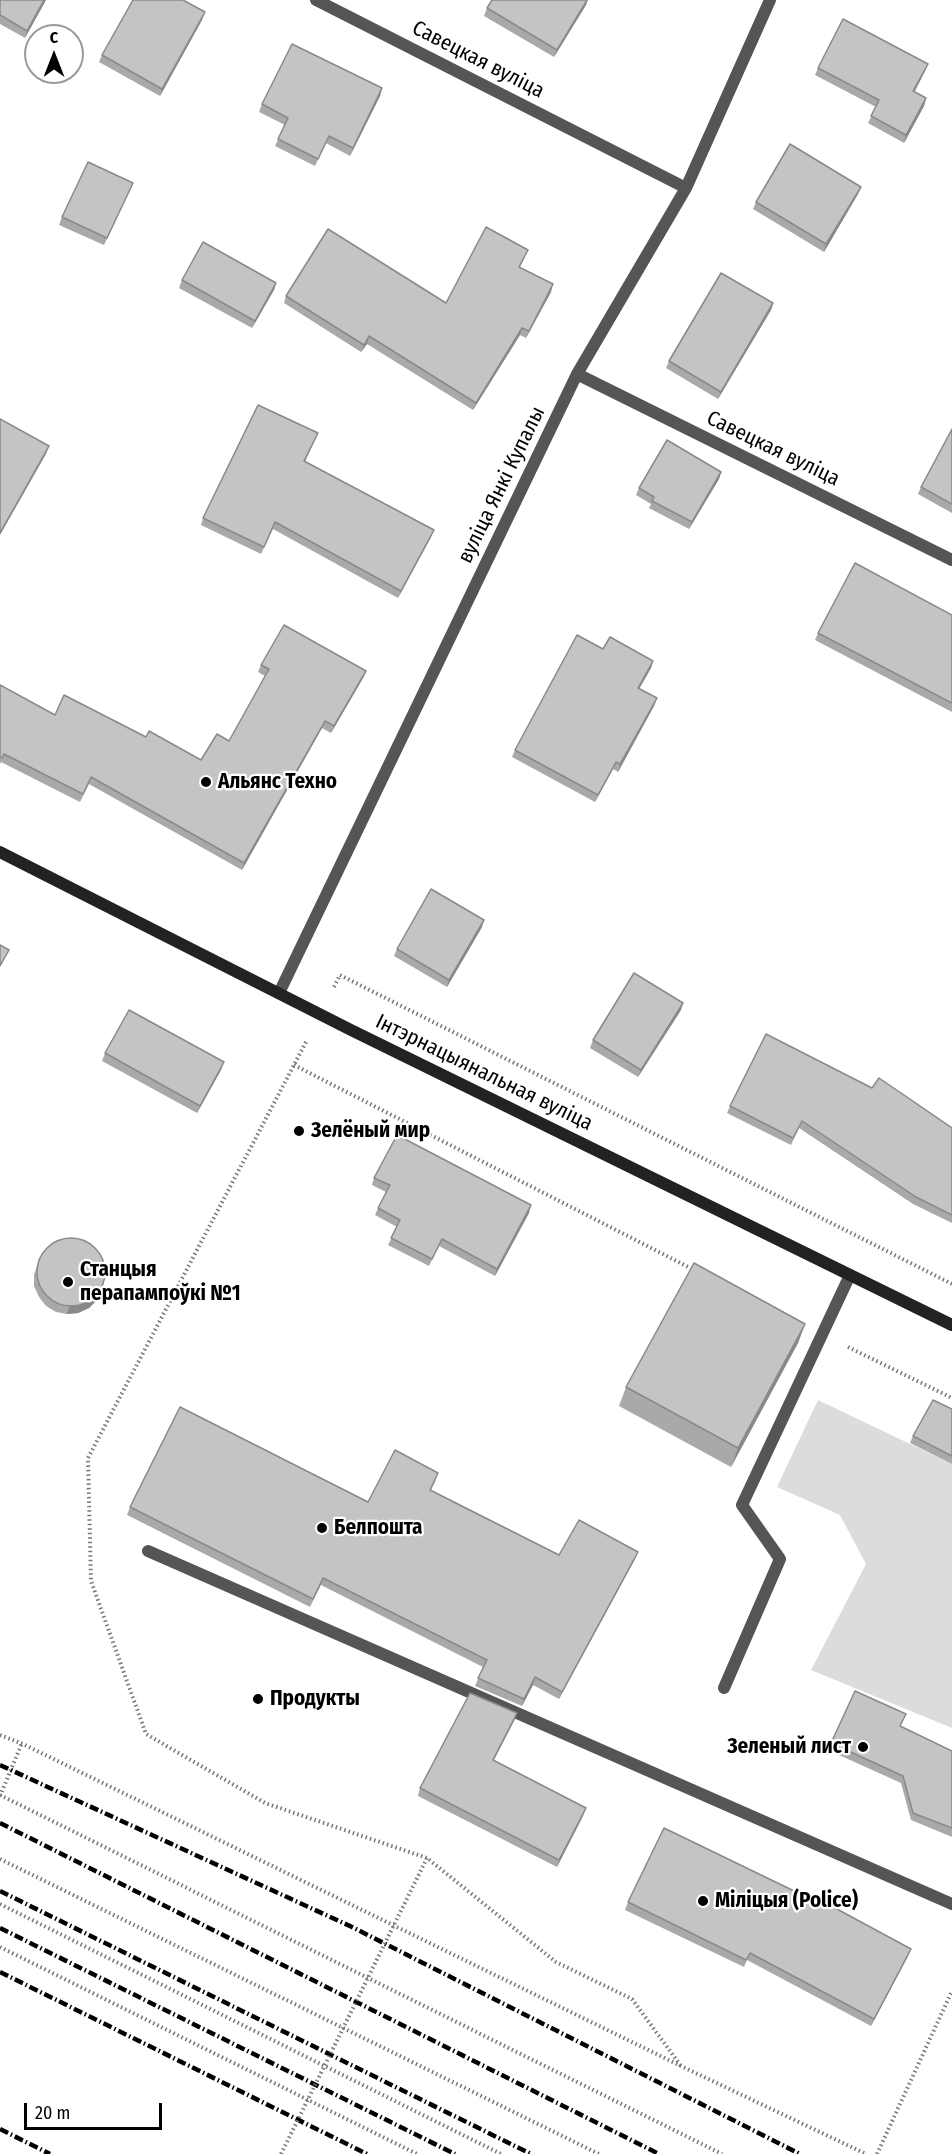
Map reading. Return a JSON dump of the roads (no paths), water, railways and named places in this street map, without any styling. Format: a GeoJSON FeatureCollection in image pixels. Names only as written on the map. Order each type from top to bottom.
{"type":"FeatureCollection","features":[{"type":"Feature","properties":{"kind":"street","name":"Савецкая вуліца"},"geometry":{"type":"LineString","coordinates":[[316,0],[686,188]]}},
{"type":"Feature","properties":{"kind":"street","name":"вуліца Янкі Купалы"},"geometry":{"type":"LineString","coordinates":[[279,993],[578,374],[686,188],[770,0]]}},
{"type":"Feature","properties":{"kind":"street","name":"Савецкая вуліца"},"geometry":{"type":"LineString","coordinates":[[578,374],[952,560]]}},
{"type":"Feature","properties":{"kind":"street","name":"Інтэрнацыянальная вуліца"},"geometry":{"type":"LineString","coordinates":[[0,852],[320,1014],[952,1325]]}},
{"type":"Feature","properties":{"kind":"street"},"geometry":{"type":"LineString","coordinates":[[724,1688],[780,1559],[742,1505],[850,1275]]}},
{"type":"Feature","properties":{"kind":"street"},"geometry":{"type":"LineString","coordinates":[[148,1551],[952,1904]]}},
{"type":"Feature","properties":{"kind":"railway"},"geometry":{"type":"LineString","coordinates":[[0,1765],[352,1927],[800,2154]]}},
{"type":"Feature","properties":{"kind":"railway"},"geometry":{"type":"LineString","coordinates":[[0,1823],[659,2154]]}},
{"type":"Feature","properties":{"kind":"railway"},"geometry":{"type":"LineString","coordinates":[[0,1891],[531,2154]]}},
{"type":"Feature","properties":{"kind":"railway"},"geometry":{"type":"LineString","coordinates":[[0,1928],[455,2154]]}},
{"type":"Feature","properties":{"kind":"railway"},"geometry":{"type":"LineString","coordinates":[[0,1972],[367,2154]]}},
{"type":"Feature","properties":{"kind":"railway"},"geometry":{"type":"LineString","coordinates":[[0,2129],[50,2154]]}},
{"type":"Feature","properties":{"kind":"place","name":"Альянс Техно"},"geometry":{"type":"Point","coordinates":[206,782]}},
{"type":"Feature","properties":{"kind":"place","name":"Зелёный мир"},"geometry":{"type":"Point","coordinates":[299,1131]}},
{"type":"Feature","properties":{"kind":"place","name":"Станцыя перапампоўкі №1"},"geometry":{"type":"Point","coordinates":[68,1282]}},
{"type":"Feature","properties":{"kind":"place","name":"Белпошта"},"geometry":{"type":"Point","coordinates":[322,1528]}},
{"type":"Feature","properties":{"kind":"place","name":"Продукты"},"geometry":{"type":"Point","coordinates":[258,1699]}},
{"type":"Feature","properties":{"kind":"place","name":"Зеленый лист"},"geometry":{"type":"Point","coordinates":[863,1747]}},
{"type":"Feature","properties":{"kind":"place","name":"Міліцыя (Police)"},"geometry":{"type":"Point","coordinates":[703,1901]}}]}
